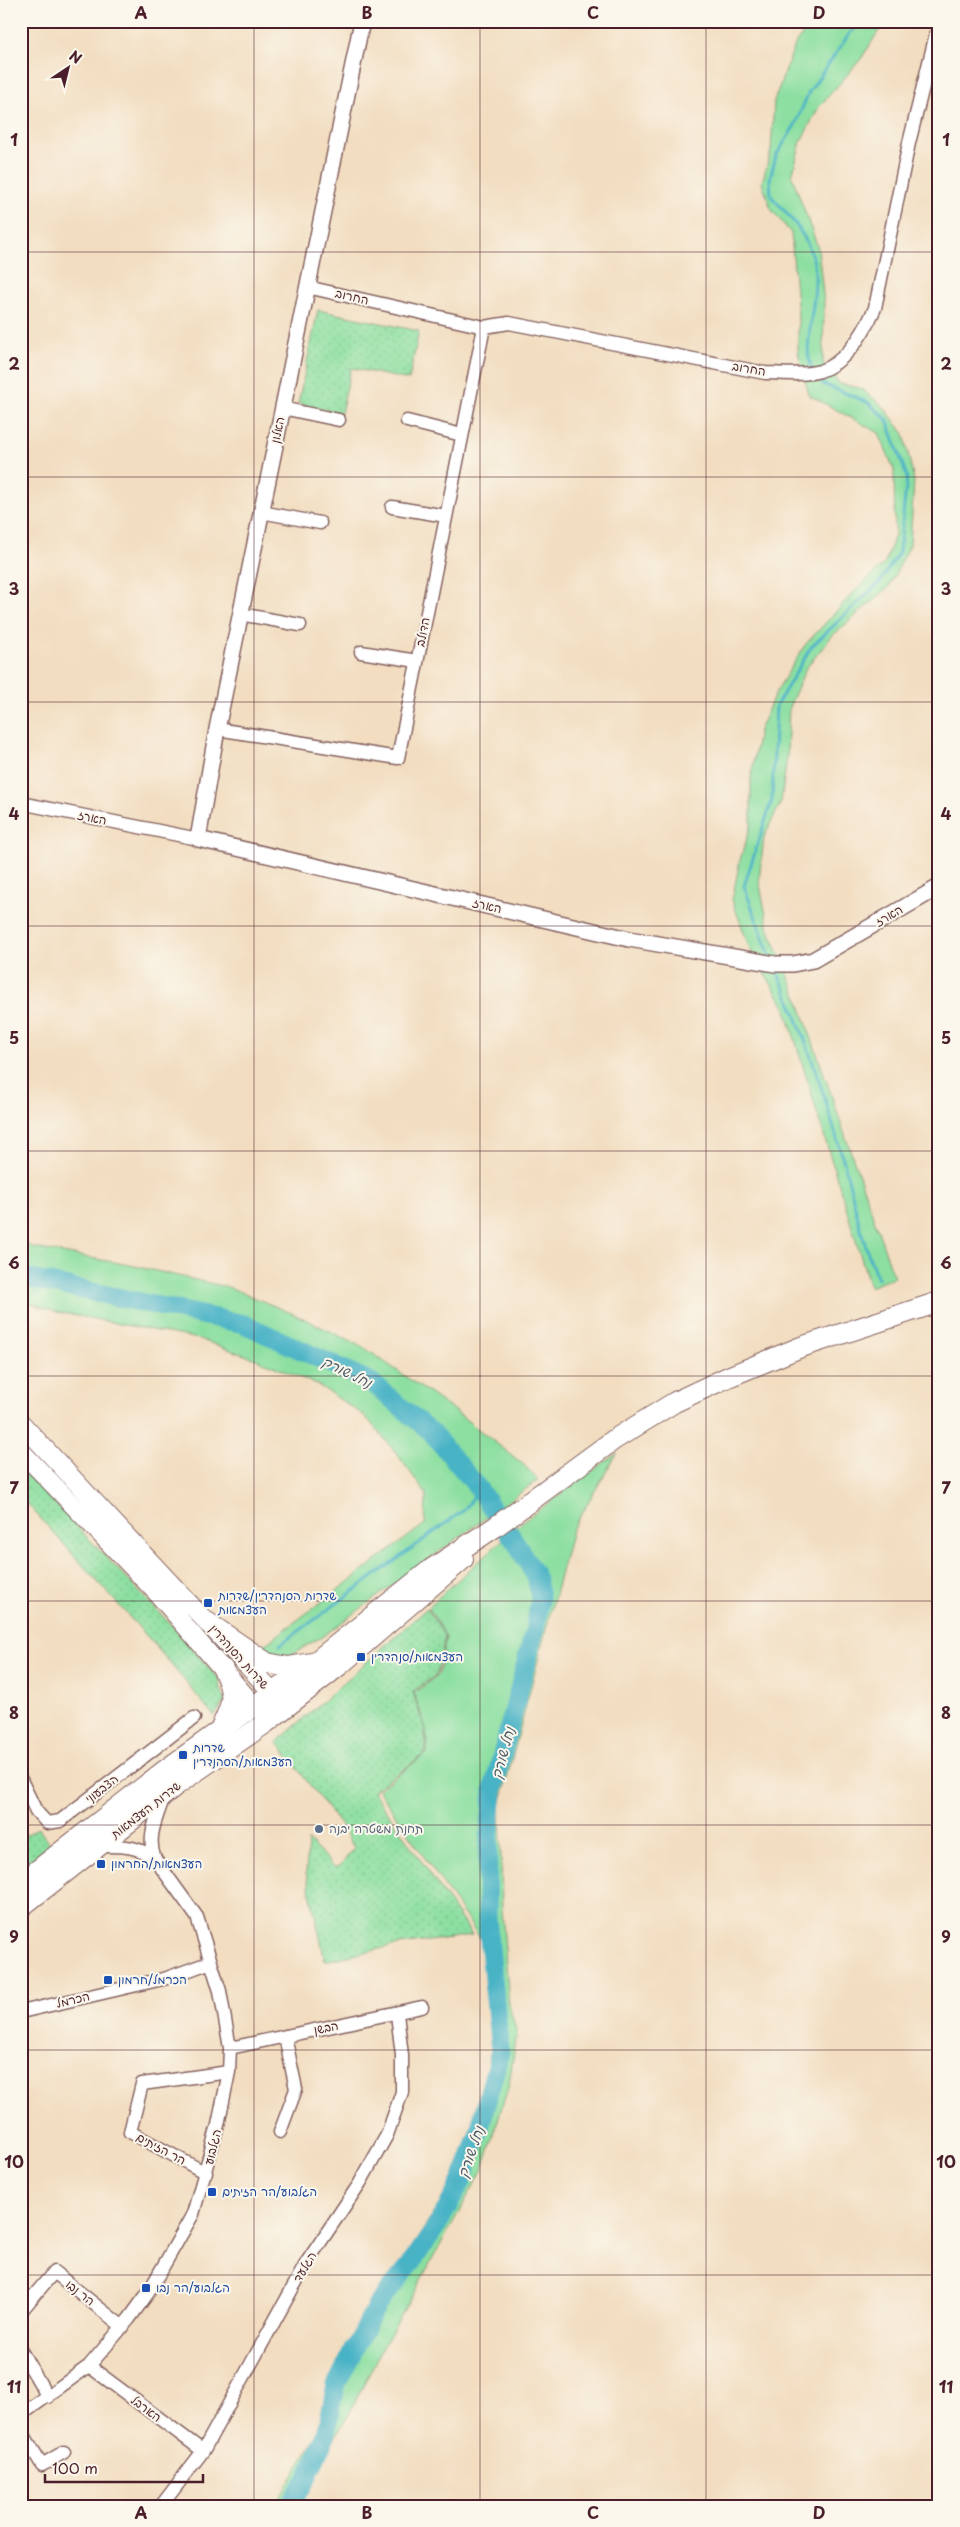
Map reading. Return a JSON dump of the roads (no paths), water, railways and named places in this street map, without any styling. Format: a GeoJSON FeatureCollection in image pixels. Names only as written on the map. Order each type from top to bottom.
{"type":"FeatureCollection","features":[{"type":"Feature","properties":{"kind":"highway"},"geometry":{"type":"LineString","coordinates":[[494,1527],[615,1438],[675,1402],[728,1377],[801,1347],[939,1302]]}},
{"type":"Feature","properties":{"kind":"highway","name":"שדרות העצמאות"},"geometry":{"type":"LineString","coordinates":[[21,1883],[164,1771],[218,1734],[272,1692],[315,1662],[430,1570],[494,1527]]}},
{"type":"Feature","properties":{"kind":"highway","name":"שדרות העצמאות"},"geometry":{"type":"LineString","coordinates":[[21,1907],[164,1795],[274,1717],[450,1572],[494,1527]]}},
{"type":"Feature","properties":{"kind":"highway"},"geometry":{"type":"LineString","coordinates":[[207,1622],[267,1664],[288,1668],[315,1662]]}},
{"type":"Feature","properties":{"kind":"highway"},"geometry":{"type":"LineString","coordinates":[[218,1734],[232,1699],[232,1689],[224,1669]]}},
{"type":"Feature","properties":{"kind":"highway"},"geometry":{"type":"LineString","coordinates":[[21,1911],[38,1894]]}},
{"type":"Feature","properties":{"kind":"main road","name":"שדרות הסנהדרין"},"geometry":{"type":"LineString","coordinates":[[21,1423],[272,1692],[274,1717]]}},
{"type":"Feature","properties":{"kind":"main road","name":"שדרות הסנהדרין"},"geometry":{"type":"LineString","coordinates":[[21,1451],[156,1592],[255,1707],[274,1717]]}},
{"type":"Feature","properties":{"kind":"street","name":"האלון"},"geometry":{"type":"LineString","coordinates":[[198,839],[217,729],[240,614],[362,21]]}},
{"type":"Feature","properties":{"kind":"street","name":"החרוב"},"geometry":{"type":"LineString","coordinates":[[306,287],[484,327],[509,323],[765,372],[805,373],[824,369],[835,363],[857,341],[875,308],[909,143],[939,22]]}},
{"type":"Feature","properties":{"kind":"street","name":"הדולב"},"geometry":{"type":"LineString","coordinates":[[217,729],[398,758],[484,327]]}},
{"type":"Feature","properties":{"kind":"street"},"geometry":{"type":"LineString","coordinates":[[282,408],[339,420]]}},
{"type":"Feature","properties":{"kind":"street"},"geometry":{"type":"LineString","coordinates":[[407,421],[462,435]]}},
{"type":"Feature","properties":{"kind":"street"},"geometry":{"type":"LineString","coordinates":[[392,507],[446,516]]}},
{"type":"Feature","properties":{"kind":"street"},"geometry":{"type":"LineString","coordinates":[[261,512],[320,523]]}},
{"type":"Feature","properties":{"kind":"street"},"geometry":{"type":"LineString","coordinates":[[240,614],[300,625]]}},
{"type":"Feature","properties":{"kind":"street"},"geometry":{"type":"LineString","coordinates":[[361,652],[417,661]]}},
{"type":"Feature","properties":{"kind":"street","name":"הארז"},"geometry":{"type":"LineString","coordinates":[[21,803],[198,839],[629,939],[781,964],[813,960],[939,887]]}},
{"type":"Feature","properties":{"kind":"street","name":"הצבעוני"},"geometry":{"type":"LineString","coordinates":[[21,1780],[36,1811],[48,1823],[60,1821],[194,1718]]}},
{"type":"Feature","properties":{"kind":"street","name":"הגלבוע"},"geometry":{"type":"LineString","coordinates":[[155,1859],[150,1841],[164,1795]]}},
{"type":"Feature","properties":{"kind":"street","name":"הגלבוע"},"geometry":{"type":"LineString","coordinates":[[21,2415],[89,2366],[123,2327],[148,2293],[193,2214],[206,2173],[229,2072],[230,2048],[220,1991],[197,1917],[155,1859],[146,1852],[134,1847],[100,1846]]}},
{"type":"Feature","properties":{"kind":"street","name":"הכרמל"},"geometry":{"type":"LineString","coordinates":[[21,2012],[166,1978],[211,1962]]}},
{"type":"Feature","properties":{"kind":"street","name":"הבשן"},"geometry":{"type":"LineString","coordinates":[[230,2048],[397,2014],[422,2007]]}},
{"type":"Feature","properties":{"kind":"street","name":"הגלעד"},"geometry":{"type":"LineString","coordinates":[[161,2506],[203,2451],[307,2262],[360,2183],[387,2135],[402,2092],[402,2055],[397,2014]]}},
{"type":"Feature","properties":{"kind":"street"},"geometry":{"type":"LineString","coordinates":[[280,2132],[296,2089],[286,2036]]}},
{"type":"Feature","properties":{"kind":"street","name":"הר הזיתים"},"geometry":{"type":"LineString","coordinates":[[206,2173],[130,2132],[142,2084],[229,2072]]}},
{"type":"Feature","properties":{"kind":"street","name":"הר נבו"},"geometry":{"type":"LineString","coordinates":[[21,2311],[54,2272],[123,2327]]}},
{"type":"Feature","properties":{"kind":"street"},"geometry":{"type":"LineString","coordinates":[[21,2351],[48,2397]]}},
{"type":"Feature","properties":{"kind":"street","name":"הארבל"},"geometry":{"type":"LineString","coordinates":[[89,2366],[203,2451]]}},
{"type":"Feature","properties":{"kind":"street"},"geometry":{"type":"LineString","coordinates":[[21,2430],[42,2465],[64,2452]]}},
{"type":"Feature","properties":{"kind":"waterway"},"geometry":{"type":"LineString","coordinates":[[813,370],[809,361],[808,349],[815,287],[813,259],[801,232],[771,196],[770,178],[776,156],[795,125],[809,92],[850,33],[863,21]]}},
{"type":"Feature","properties":{"kind":"waterway"},"geometry":{"type":"LineString","coordinates":[[771,959],[744,886],[772,800],[776,706],[811,647],[880,582],[899,552],[907,477],[887,419],[867,402],[823,384],[816,375]]}},
{"type":"Feature","properties":{"kind":"waterway"},"geometry":{"type":"LineString","coordinates":[[776,969],[796,1015],[821,1086],[843,1159],[862,1235],[878,1279]]}},
{"type":"Feature","properties":{"kind":"waterway","name":"נחל שורק"},"geometry":{"type":"LineString","coordinates":[[21,1277],[244,1324],[371,1382],[431,1432],[475,1484],[516,1543],[537,1579],[540,1599],[535,1628],[493,1790],[488,1849],[487,1917],[500,2051],[479,2131],[461,2183],[438,2224],[410,2265],[377,2305],[336,2385],[326,2435],[307,2478],[290,2506]]}},
{"type":"Feature","properties":{"kind":"waterway"},"geometry":{"type":"LineString","coordinates":[[280,1645],[464,1510],[476,1494],[475,1484]]}},
{"type":"Feature","properties":{"kind":"place","name":"שדרות הסנהדרין/שדרות העצמאות"},"geometry":{"type":"Point","coordinates":[208,1603]}},
{"type":"Feature","properties":{"kind":"place","name":"העצמאות/סנהדרין"},"geometry":{"type":"Point","coordinates":[361,1657]}},
{"type":"Feature","properties":{"kind":"place","name":"שדרות העצמאות/הסהנדרין"},"geometry":{"type":"Point","coordinates":[183,1755]}},
{"type":"Feature","properties":{"kind":"place","name":"תחנת משטרה יבנה"},"geometry":{"type":"Point","coordinates":[319,1829]}},
{"type":"Feature","properties":{"kind":"place","name":"העצמאות/החרמון"},"geometry":{"type":"Point","coordinates":[101,1864]}},
{"type":"Feature","properties":{"kind":"place","name":"הכרמל/חרמון"},"geometry":{"type":"Point","coordinates":[108,1980]}},
{"type":"Feature","properties":{"kind":"place","name":"הגלבוע/הר הזיתים"},"geometry":{"type":"Point","coordinates":[212,2192]}},
{"type":"Feature","properties":{"kind":"place","name":"הגלבוע/הר נבו"},"geometry":{"type":"Point","coordinates":[146,2288]}}]}
